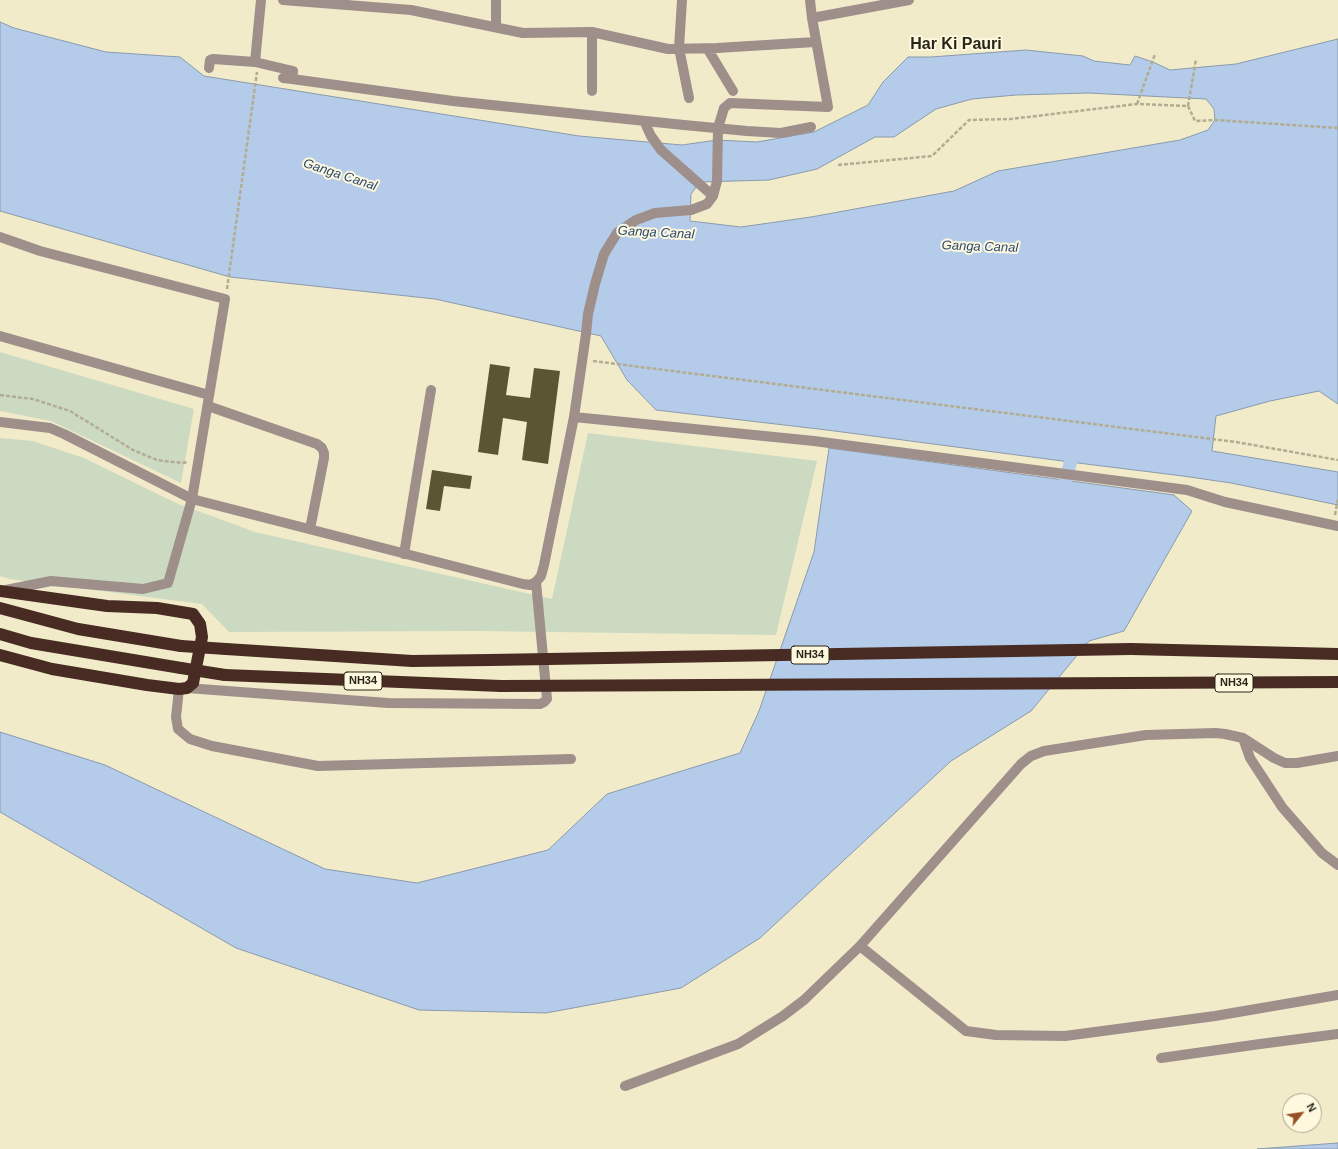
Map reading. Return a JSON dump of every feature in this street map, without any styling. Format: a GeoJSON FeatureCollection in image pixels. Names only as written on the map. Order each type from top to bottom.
{"type":"FeatureCollection","features":[{"type":"Feature","properties":{"kind":"highway"},"geometry":{"type":"LineString","coordinates":[[0,591],[107,606],[157,608],[194,614],[200,624],[202,637],[192,682],[183,688],[147,685],[52,669],[0,655]]}},
{"type":"Feature","properties":{"kind":"highway","name":"NH34"},"geometry":{"type":"LineString","coordinates":[[0,608],[78,630],[181,646],[412,661],[1131,649],[1338,654]]}},
{"type":"Feature","properties":{"kind":"highway","name":"NH34"},"geometry":{"type":"LineString","coordinates":[[0,634],[31,643],[225,675],[501,686],[1338,682]]}},
{"type":"Feature","properties":{"kind":"street"},"geometry":{"type":"LineString","coordinates":[[256,67],[261,0]]}},
{"type":"Feature","properties":{"kind":"street"},"geometry":{"type":"LineString","coordinates":[[283,0],[411,10],[523,33],[592,32],[668,48],[707,48],[815,42]]}},
{"type":"Feature","properties":{"kind":"street"},"geometry":{"type":"LineString","coordinates":[[496,0],[496,28]]}},
{"type":"Feature","properties":{"kind":"street"},"geometry":{"type":"LineString","coordinates":[[682,0],[679,48],[689,98]]}},
{"type":"Feature","properties":{"kind":"street"},"geometry":{"type":"LineString","coordinates":[[0,422],[50,428],[192,499],[523,584],[530,585],[536,582],[541,576],[544,565],[574,417],[588,314],[604,254],[617,233],[636,220],[655,213],[691,210],[706,204],[713,196],[717,182],[718,128],[724,108],[730,103],[828,107],[815,42],[810,0]]}},
{"type":"Feature","properties":{"kind":"street"},"geometry":{"type":"LineString","coordinates":[[812,18],[909,0]]}},
{"type":"Feature","properties":{"kind":"street"},"geometry":{"type":"LineString","coordinates":[[592,32],[592,90]]}},
{"type":"Feature","properties":{"kind":"street"},"geometry":{"type":"LineString","coordinates":[[707,48],[733,91]]}},
{"type":"Feature","properties":{"kind":"street"},"geometry":{"type":"LineString","coordinates":[[209,68],[210,60],[213,59],[256,67],[292,70],[287,79],[453,101],[644,121],[781,133],[811,127]]}},
{"type":"Feature","properties":{"kind":"street"},"geometry":{"type":"LineString","coordinates":[[644,121],[651,136],[661,150],[713,196]]}},
{"type":"Feature","properties":{"kind":"street"},"geometry":{"type":"LineString","coordinates":[[0,237],[40,251],[225,299],[192,499],[168,583],[143,589],[51,581],[0,591]]}},
{"type":"Feature","properties":{"kind":"street"},"geometry":{"type":"LineString","coordinates":[[0,336],[209,395]]}},
{"type":"Feature","properties":{"kind":"street"},"geometry":{"type":"LineString","coordinates":[[404,554],[431,390]]}},
{"type":"Feature","properties":{"kind":"street"},"geometry":{"type":"LineString","coordinates":[[208,406],[317,444],[322,448],[324,458],[310,529]]}},
{"type":"Feature","properties":{"kind":"street"},"geometry":{"type":"LineString","coordinates":[[574,417],[814,441],[1187,490],[1225,502],[1338,526]]}},
{"type":"Feature","properties":{"kind":"street"},"geometry":{"type":"LineString","coordinates":[[536,582],[547,699],[540,704],[388,703],[183,688],[176,717],[178,729],[190,739],[212,746],[318,766],[571,760]]}},
{"type":"Feature","properties":{"kind":"street"},"geometry":{"type":"LineString","coordinates":[[625,1086],[738,1044],[783,1016],[804,1000],[860,946],[1021,764],[1031,756],[1044,751],[1146,735],[1216,733],[1242,738],[1274,758],[1285,762],[1297,763],[1338,756]]}},
{"type":"Feature","properties":{"kind":"street"},"geometry":{"type":"LineString","coordinates":[[1242,738],[1250,758],[1282,807],[1322,853],[1338,865]]}},
{"type":"Feature","properties":{"kind":"street"},"geometry":{"type":"LineString","coordinates":[[860,946],[966,1031],[996,1036],[1065,1036],[1215,1016],[1338,995]]}},
{"type":"Feature","properties":{"kind":"street"},"geometry":{"type":"LineString","coordinates":[[1161,1058],[1338,1034]]}},
{"type":"Feature","properties":{"kind":"path"},"geometry":{"type":"LineString","coordinates":[[1137,104],[1155,54]]}},
{"type":"Feature","properties":{"kind":"path"},"geometry":{"type":"LineString","coordinates":[[1196,60],[1188,106],[1195,121],[1215,120],[1338,128]]}},
{"type":"Feature","properties":{"kind":"path"},"geometry":{"type":"LineString","coordinates":[[230,277],[256,67]]}},
{"type":"Feature","properties":{"kind":"path"},"geometry":{"type":"LineString","coordinates":[[838,165],[932,156],[969,120],[1011,119],[1137,104],[1188,106]]}},
{"type":"Feature","properties":{"kind":"path"},"geometry":{"type":"LineString","coordinates":[[602,362],[1236,442],[1338,460]]}},
{"type":"Feature","properties":{"kind":"path"},"geometry":{"type":"LineString","coordinates":[[0,395],[33,399],[70,411],[133,450],[157,460],[182,463],[199,461]]}},
{"type":"Feature","properties":{"kind":"path"},"geometry":{"type":"LineString","coordinates":[[1336,505],[1338,498]]}},
{"type":"Feature","properties":{"kind":"green space"},"geometry":{"type":"Polygon","coordinates":[[[0,352],[194,409],[181,483],[51,421],[0,411],[0,352]]]}},
{"type":"Feature","properties":{"kind":"green space"},"geometry":{"type":"Polygon","coordinates":[[[588,433],[817,461],[776,635],[475,631],[229,632],[202,604],[9,579],[0,576],[0,438],[33,441],[84,458],[176,503],[255,532],[552,599],[588,433]]]}},
{"type":"Feature","properties":{"kind":"water","name":"Ganga Canal"},"geometry":{"type":"Polygon","coordinates":[[[0,22],[14,28],[106,52],[180,57],[204,76],[579,136],[682,145],[717,140],[757,142],[814,132],[868,105],[883,82],[908,57],[931,57],[1026,50],[1083,56],[1094,61],[1130,65],[1135,56],[1170,70],[1236,64],[1338,39],[1338,404],[1319,391],[1270,401],[1216,416],[1212,451],[1338,472],[1338,505],[1231,483],[1183,476],[827,430],[656,410],[627,380],[601,336],[435,299],[230,277],[0,211],[0,22]],[[1088,93],[1016,95],[972,99],[936,109],[894,137],[875,137],[817,169],[769,180],[700,182],[691,194],[690,221],[741,227],[811,217],[954,191],[998,171],[1180,140],[1208,130],[1215,120],[1214,109],[1206,99],[1088,93]]]}},
{"type":"Feature","properties":{"kind":"water"},"geometry":{"type":"Polygon","coordinates":[[[829,448],[1174,495],[1192,511],[1124,631],[1089,641],[1031,711],[951,761],[760,938],[681,988],[546,1013],[419,1010],[236,948],[0,812],[0,732],[105,765],[325,869],[417,883],[548,850],[607,794],[740,753],[759,711],[814,552],[829,448]]]}},
{"type":"Feature","properties":{"kind":"water"},"geometry":{"type":"Polygon","coordinates":[[[1338,1143],[1338,1149],[1257,1149],[1338,1143]]]}},
{"type":"Feature","properties":{"kind":"building"},"geometry":{"type":"Polygon","coordinates":[[[490,364],[510,367],[506,395],[530,398],[534,368],[560,371],[548,464],[522,460],[527,422],[503,418],[498,455],[478,452],[490,364]]]}},
{"type":"Feature","properties":{"kind":"building"},"geometry":{"type":"Polygon","coordinates":[[[432,470],[472,476],[470,489],[444,486],[440,511],[426,509],[432,470]]]}},
{"type":"Feature","properties":{"kind":"waterway"},"geometry":{"type":"LineString","coordinates":[[1061,498],[1075,445]]}},
{"type":"Feature","properties":{"kind":"district","name":"Har Ki Pauri"},"geometry":{"type":"Point","coordinates":[956,45]}}]}
